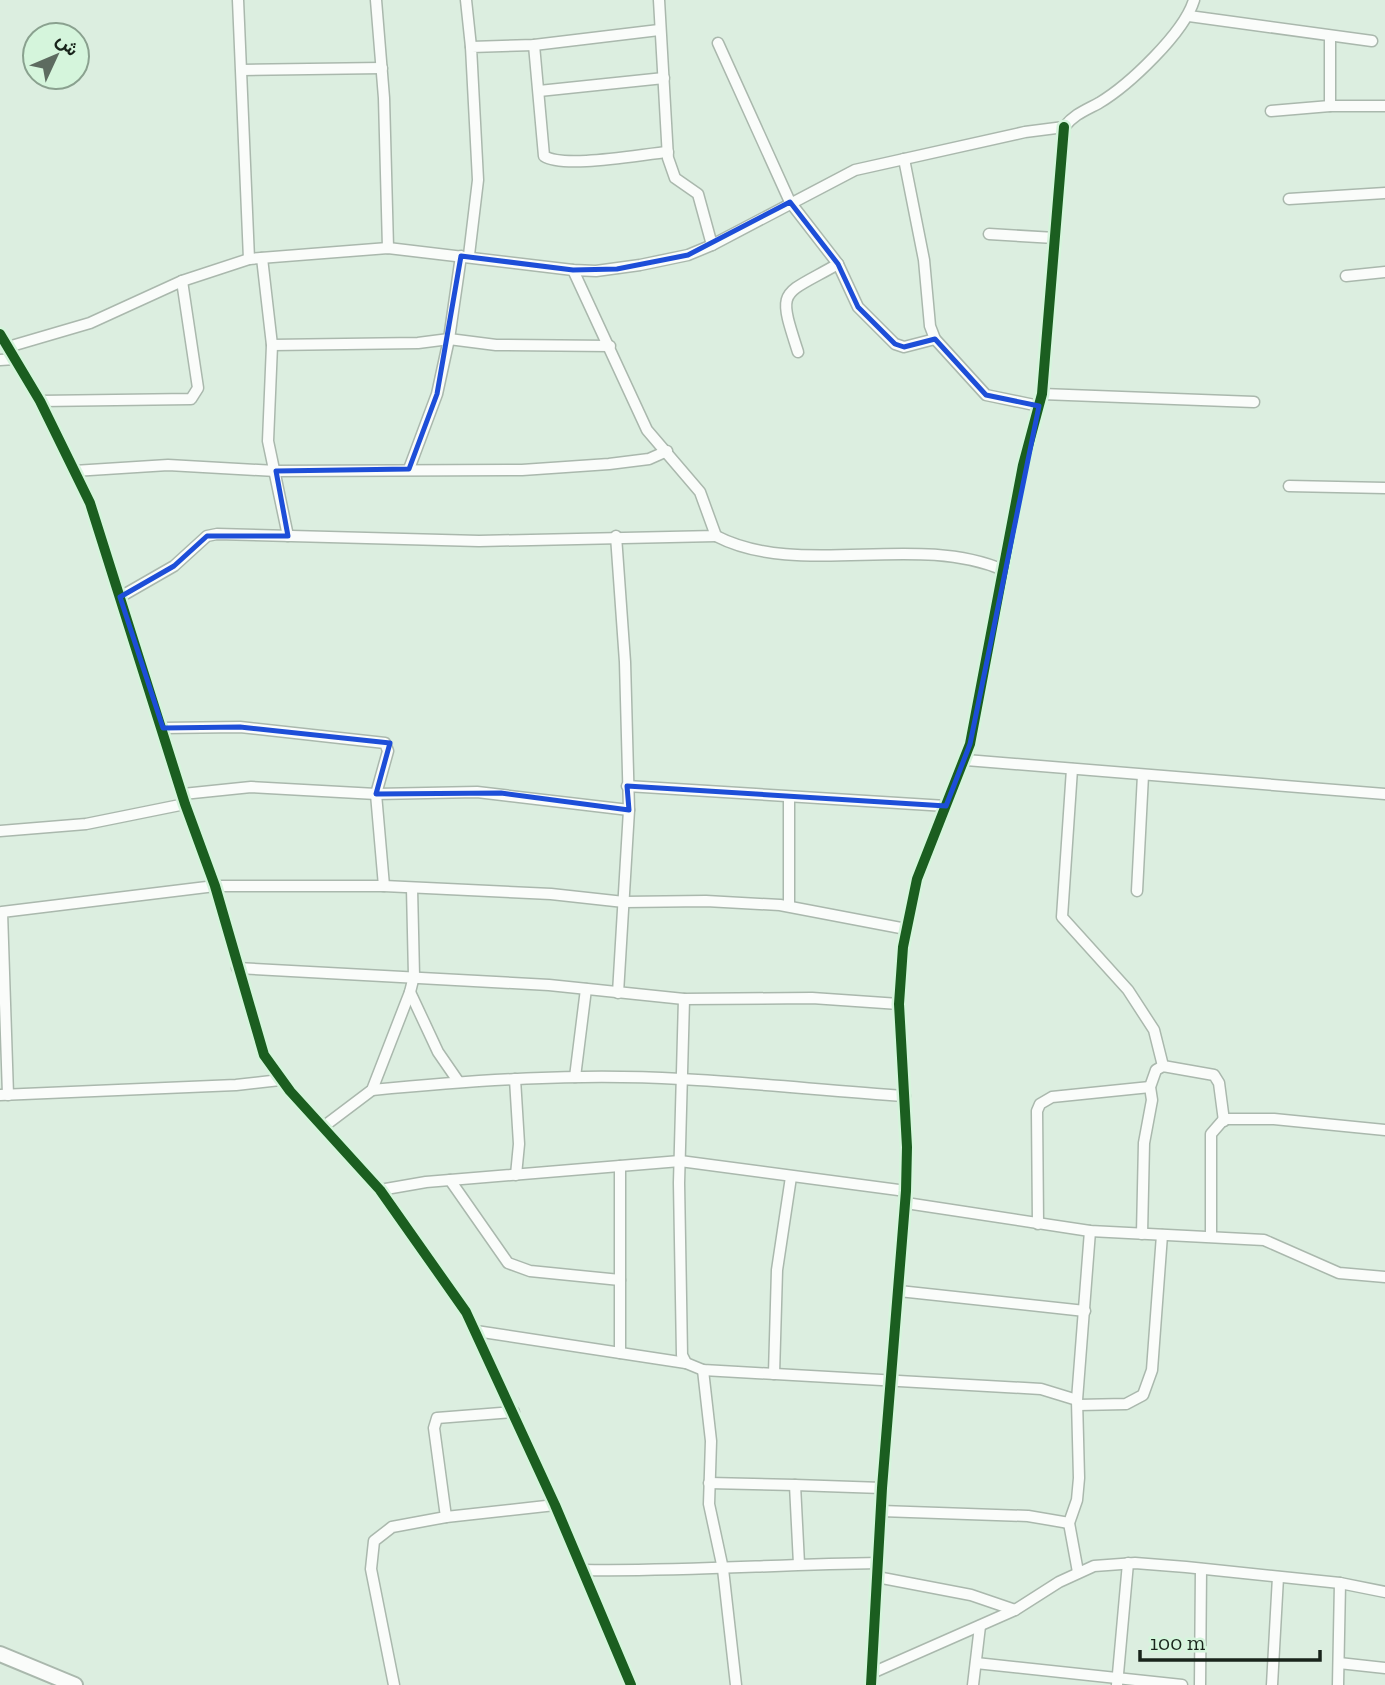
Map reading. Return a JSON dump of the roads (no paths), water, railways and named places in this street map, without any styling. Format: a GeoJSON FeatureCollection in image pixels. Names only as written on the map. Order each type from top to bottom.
{"type":"FeatureCollection","features":[{"type":"Feature","properties":{"kind":"main road"},"geometry":{"type":"LineString","coordinates":[[0,1654],[72,1684]]}},
{"type":"Feature","properties":{"kind":"street"},"geometry":{"type":"LineString","coordinates":[[238,0],[249,259]]}},
{"type":"Feature","properties":{"kind":"street"},"geometry":{"type":"LineString","coordinates":[[376,0],[382,68],[388,248]]}},
{"type":"Feature","properties":{"kind":"street"},"geometry":{"type":"LineString","coordinates":[[409,469],[437,394],[478,180],[466,0]]}},
{"type":"Feature","properties":{"kind":"street"},"geometry":{"type":"LineString","coordinates":[[659,0],[668,152],[675,178],[698,194],[712,245]]}},
{"type":"Feature","properties":{"kind":"street"},"geometry":{"type":"LineString","coordinates":[[871,1685],[882,1488],[906,1191],[905,1096],[899,1004],[906,929],[917,879],[966,760],[1003,570],[1042,394],[1064,127],[1076,112],[1099,103],[1145,68],[1189,16],[1194,0]]}},
{"type":"Feature","properties":{"kind":"street"},"geometry":{"type":"LineString","coordinates":[[1189,16],[1372,41]]}},
{"type":"Feature","properties":{"kind":"street"},"geometry":{"type":"LineString","coordinates":[[471,47],[534,45],[659,30]]}},
{"type":"Feature","properties":{"kind":"street"},"geometry":{"type":"LineString","coordinates":[[1330,36],[1330,106]]}},
{"type":"Feature","properties":{"kind":"street"},"geometry":{"type":"LineString","coordinates":[[718,43],[790,202],[838,264],[858,307],[895,344],[904,348],[934,339]]}},
{"type":"Feature","properties":{"kind":"street"},"geometry":{"type":"LineString","coordinates":[[534,45],[543,151],[548,159],[578,160],[668,152]]}},
{"type":"Feature","properties":{"kind":"street"},"geometry":{"type":"LineString","coordinates":[[242,70],[382,68]]}},
{"type":"Feature","properties":{"kind":"street"},"geometry":{"type":"LineString","coordinates":[[539,91],[664,78]]}},
{"type":"Feature","properties":{"kind":"street"},"geometry":{"type":"LineString","coordinates":[[1271,111],[1330,106],[1385,106]]}},
{"type":"Feature","properties":{"kind":"street"},"geometry":{"type":"LineString","coordinates":[[8,347],[90,323],[182,281],[249,259],[388,248],[573,270],[617,270],[688,255],[712,245],[855,170],[1025,132],[1064,127]]}},
{"type":"Feature","properties":{"kind":"street"},"geometry":{"type":"LineString","coordinates":[[904,159],[924,260],[930,326],[934,339],[986,396],[1039,406]]}},
{"type":"Feature","properties":{"kind":"street"},"geometry":{"type":"LineString","coordinates":[[1289,200],[1385,193]]}},
{"type":"Feature","properties":{"kind":"street"},"geometry":{"type":"LineString","coordinates":[[989,234],[1055,238]]}},
{"type":"Feature","properties":{"kind":"street"},"geometry":{"type":"LineString","coordinates":[[262,258],[272,345],[268,441],[288,536]]}},
{"type":"Feature","properties":{"kind":"street"},"geometry":{"type":"LineString","coordinates":[[798,352],[784,309],[785,298],[793,289],[838,264]]}},
{"type":"Feature","properties":{"kind":"street"},"geometry":{"type":"LineString","coordinates":[[573,270],[648,430],[701,492],[716,536]]}},
{"type":"Feature","properties":{"kind":"street"},"geometry":{"type":"LineString","coordinates":[[1346,276],[1385,272]]}},
{"type":"Feature","properties":{"kind":"street"},"geometry":{"type":"LineString","coordinates":[[40,401],[191,399],[198,388],[182,281]]}},
{"type":"Feature","properties":{"kind":"street"},"geometry":{"type":"LineString","coordinates":[[0,334],[40,401],[90,503],[184,799],[215,886],[257,1038],[280,1080],[380,1189],[419,1242],[476,1331],[555,1505],[631,1685]]}},
{"type":"Feature","properties":{"kind":"street"},"geometry":{"type":"LineString","coordinates":[[272,345],[418,343],[449,339],[496,345],[610,346]]}},
{"type":"Feature","properties":{"kind":"street"},"geometry":{"type":"LineString","coordinates":[[0,360],[15,359]]}},
{"type":"Feature","properties":{"kind":"street"},"geometry":{"type":"LineString","coordinates":[[1042,394],[1254,402]]}},
{"type":"Feature","properties":{"kind":"street"},"geometry":{"type":"LineString","coordinates":[[74,471],[168,465],[276,471],[522,470],[596,465],[649,458],[667,451]]}},
{"type":"Feature","properties":{"kind":"street"},"geometry":{"type":"LineString","coordinates":[[1289,486],[1385,488]]}},
{"type":"Feature","properties":{"kind":"street"},"geometry":{"type":"LineString","coordinates":[[120,597],[174,566],[207,536],[230,533],[466,541],[716,536],[742,549],[817,555],[957,556],[1003,570]]}},
{"type":"Feature","properties":{"kind":"street"},"geometry":{"type":"LineString","coordinates":[[617,536],[625,662],[629,810],[618,993]]}},
{"type":"Feature","properties":{"kind":"street"},"geometry":{"type":"LineString","coordinates":[[163,728],[240,727],[382,741],[388,746],[388,751],[376,794],[384,886]]}},
{"type":"Feature","properties":{"kind":"street"},"geometry":{"type":"LineString","coordinates":[[966,760],[1385,794]]}},
{"type":"Feature","properties":{"kind":"street"},"geometry":{"type":"LineString","coordinates":[[1072,769],[1062,917],[1128,990],[1154,1030],[1163,1066]]}},
{"type":"Feature","properties":{"kind":"street"},"geometry":{"type":"LineString","coordinates":[[1137,891],[1143,775]]}},
{"type":"Feature","properties":{"kind":"street"},"geometry":{"type":"LineString","coordinates":[[627,786],[946,806]]}},
{"type":"Feature","properties":{"kind":"street"},"geometry":{"type":"LineString","coordinates":[[0,831],[86,824],[184,799],[251,787],[376,794],[432,791],[501,793],[629,810]]}},
{"type":"Feature","properties":{"kind":"street"},"geometry":{"type":"LineString","coordinates":[[789,798],[789,906]]}},
{"type":"Feature","properties":{"kind":"street"},"geometry":{"type":"LineString","coordinates":[[280,1080],[236,1085],[4,1095],[1,912],[215,886],[384,886],[525,892],[624,902],[706,901],[789,906],[906,929]]}},
{"type":"Feature","properties":{"kind":"street"},"geometry":{"type":"LineString","coordinates":[[372,1090],[414,976],[412,888]]}},
{"type":"Feature","properties":{"kind":"street"},"geometry":{"type":"LineString","coordinates":[[237,968],[414,976],[684,999],[813,998],[899,1004]]}},
{"type":"Feature","properties":{"kind":"street"},"geometry":{"type":"LineString","coordinates":[[575,1077],[586,989]]}},
{"type":"Feature","properties":{"kind":"street"},"geometry":{"type":"LineString","coordinates":[[410,992],[438,1052],[458,1081]]}},
{"type":"Feature","properties":{"kind":"street"},"geometry":{"type":"LineString","coordinates":[[684,999],[680,1161],[682,1355],[686,1363]]}},
{"type":"Feature","properties":{"kind":"street"},"geometry":{"type":"LineString","coordinates":[[1142,1234],[1144,1143],[1154,1072],[1163,1066],[1214,1075],[1219,1083],[1224,1121]]}},
{"type":"Feature","properties":{"kind":"street"},"geometry":{"type":"LineString","coordinates":[[323,1127],[372,1090],[458,1081],[575,1077],[681,1079],[905,1096]]}},
{"type":"Feature","properties":{"kind":"street"},"geometry":{"type":"LineString","coordinates":[[515,1079],[519,1144],[516,1175]]}},
{"type":"Feature","properties":{"kind":"street"},"geometry":{"type":"LineString","coordinates":[[1038,1224],[1037,1111],[1040,1104],[1052,1097],[1150,1087]]}},
{"type":"Feature","properties":{"kind":"street"},"geometry":{"type":"LineString","coordinates":[[1211,1236],[1211,1134],[1214,1127],[1234,1118],[1274,1119],[1385,1130]]}},
{"type":"Feature","properties":{"kind":"street"},"geometry":{"type":"LineString","coordinates":[[380,1189],[450,1180],[680,1161],[906,1191]]}},
{"type":"Feature","properties":{"kind":"street"},"geometry":{"type":"LineString","coordinates":[[620,1166],[620,1353]]}},
{"type":"Feature","properties":{"kind":"street"},"geometry":{"type":"LineString","coordinates":[[774,1374],[776,1283],[791,1177]]}},
{"type":"Feature","properties":{"kind":"street"},"geometry":{"type":"LineString","coordinates":[[450,1180],[508,1262],[530,1271],[620,1280]]}},
{"type":"Feature","properties":{"kind":"street"},"geometry":{"type":"LineString","coordinates":[[905,1203],[1090,1231],[1264,1240],[1339,1273],[1385,1277]]}},
{"type":"Feature","properties":{"kind":"street"},"geometry":{"type":"LineString","coordinates":[[1078,1572],[1069,1523],[1077,1500],[1079,1478],[1077,1402],[1090,1231]]}},
{"type":"Feature","properties":{"kind":"street"},"geometry":{"type":"LineString","coordinates":[[476,1331],[686,1363],[703,1370],[890,1383],[1041,1389],[1077,1402],[1126,1404],[1143,1395],[1152,1370],[1162,1235]]}},
{"type":"Feature","properties":{"kind":"street"},"geometry":{"type":"LineString","coordinates":[[899,1291],[1085,1311]]}},
{"type":"Feature","properties":{"kind":"street"},"geometry":{"type":"LineString","coordinates":[[703,1370],[711,1441],[709,1504],[723,1569],[736,1685]]}},
{"type":"Feature","properties":{"kind":"street"},"geometry":{"type":"LineString","coordinates":[[446,1517],[434,1422],[443,1416],[514,1412]]}},
{"type":"Feature","properties":{"kind":"street"},"geometry":{"type":"LineString","coordinates":[[709,1483],[882,1488]]}},
{"type":"Feature","properties":{"kind":"street"},"geometry":{"type":"LineString","coordinates":[[795,1485],[799,1564]]}},
{"type":"Feature","properties":{"kind":"street"},"geometry":{"type":"LineString","coordinates":[[394,1685],[373,1584],[371,1550],[381,1532],[392,1527],[446,1517],[555,1505]]}},
{"type":"Feature","properties":{"kind":"street"},"geometry":{"type":"LineString","coordinates":[[881,1511],[1028,1516],[1069,1523]]}},
{"type":"Feature","properties":{"kind":"street"},"geometry":{"type":"LineString","coordinates":[[582,1570],[671,1572],[799,1564],[878,1563]]}},
{"type":"Feature","properties":{"kind":"street"},"geometry":{"type":"LineString","coordinates":[[1117,1681],[1128,1563]]}},
{"type":"Feature","properties":{"kind":"street"},"geometry":{"type":"LineString","coordinates":[[872,1673],[1015,1611],[1078,1572],[1094,1566],[1128,1563],[1201,1569],[1340,1583],[1385,1592]]}},
{"type":"Feature","properties":{"kind":"street"},"geometry":{"type":"LineString","coordinates":[[1200,1685],[1201,1569]]}},
{"type":"Feature","properties":{"kind":"street"},"geometry":{"type":"LineString","coordinates":[[877,1577],[971,1595],[1015,1611]]}},
{"type":"Feature","properties":{"kind":"street"},"geometry":{"type":"LineString","coordinates":[[1272,1685],[1278,1577]]}},
{"type":"Feature","properties":{"kind":"street"},"geometry":{"type":"LineString","coordinates":[[1338,1685],[1340,1583]]}},
{"type":"Feature","properties":{"kind":"street"},"geometry":{"type":"LineString","coordinates":[[973,1685],[980,1626]]}},
{"type":"Feature","properties":{"kind":"street"},"geometry":{"type":"LineString","coordinates":[[976,1663],[1117,1681],[1182,1685]]}},
{"type":"Feature","properties":{"kind":"street"},"geometry":{"type":"LineString","coordinates":[[1339,1663],[1385,1668]]}}]}
